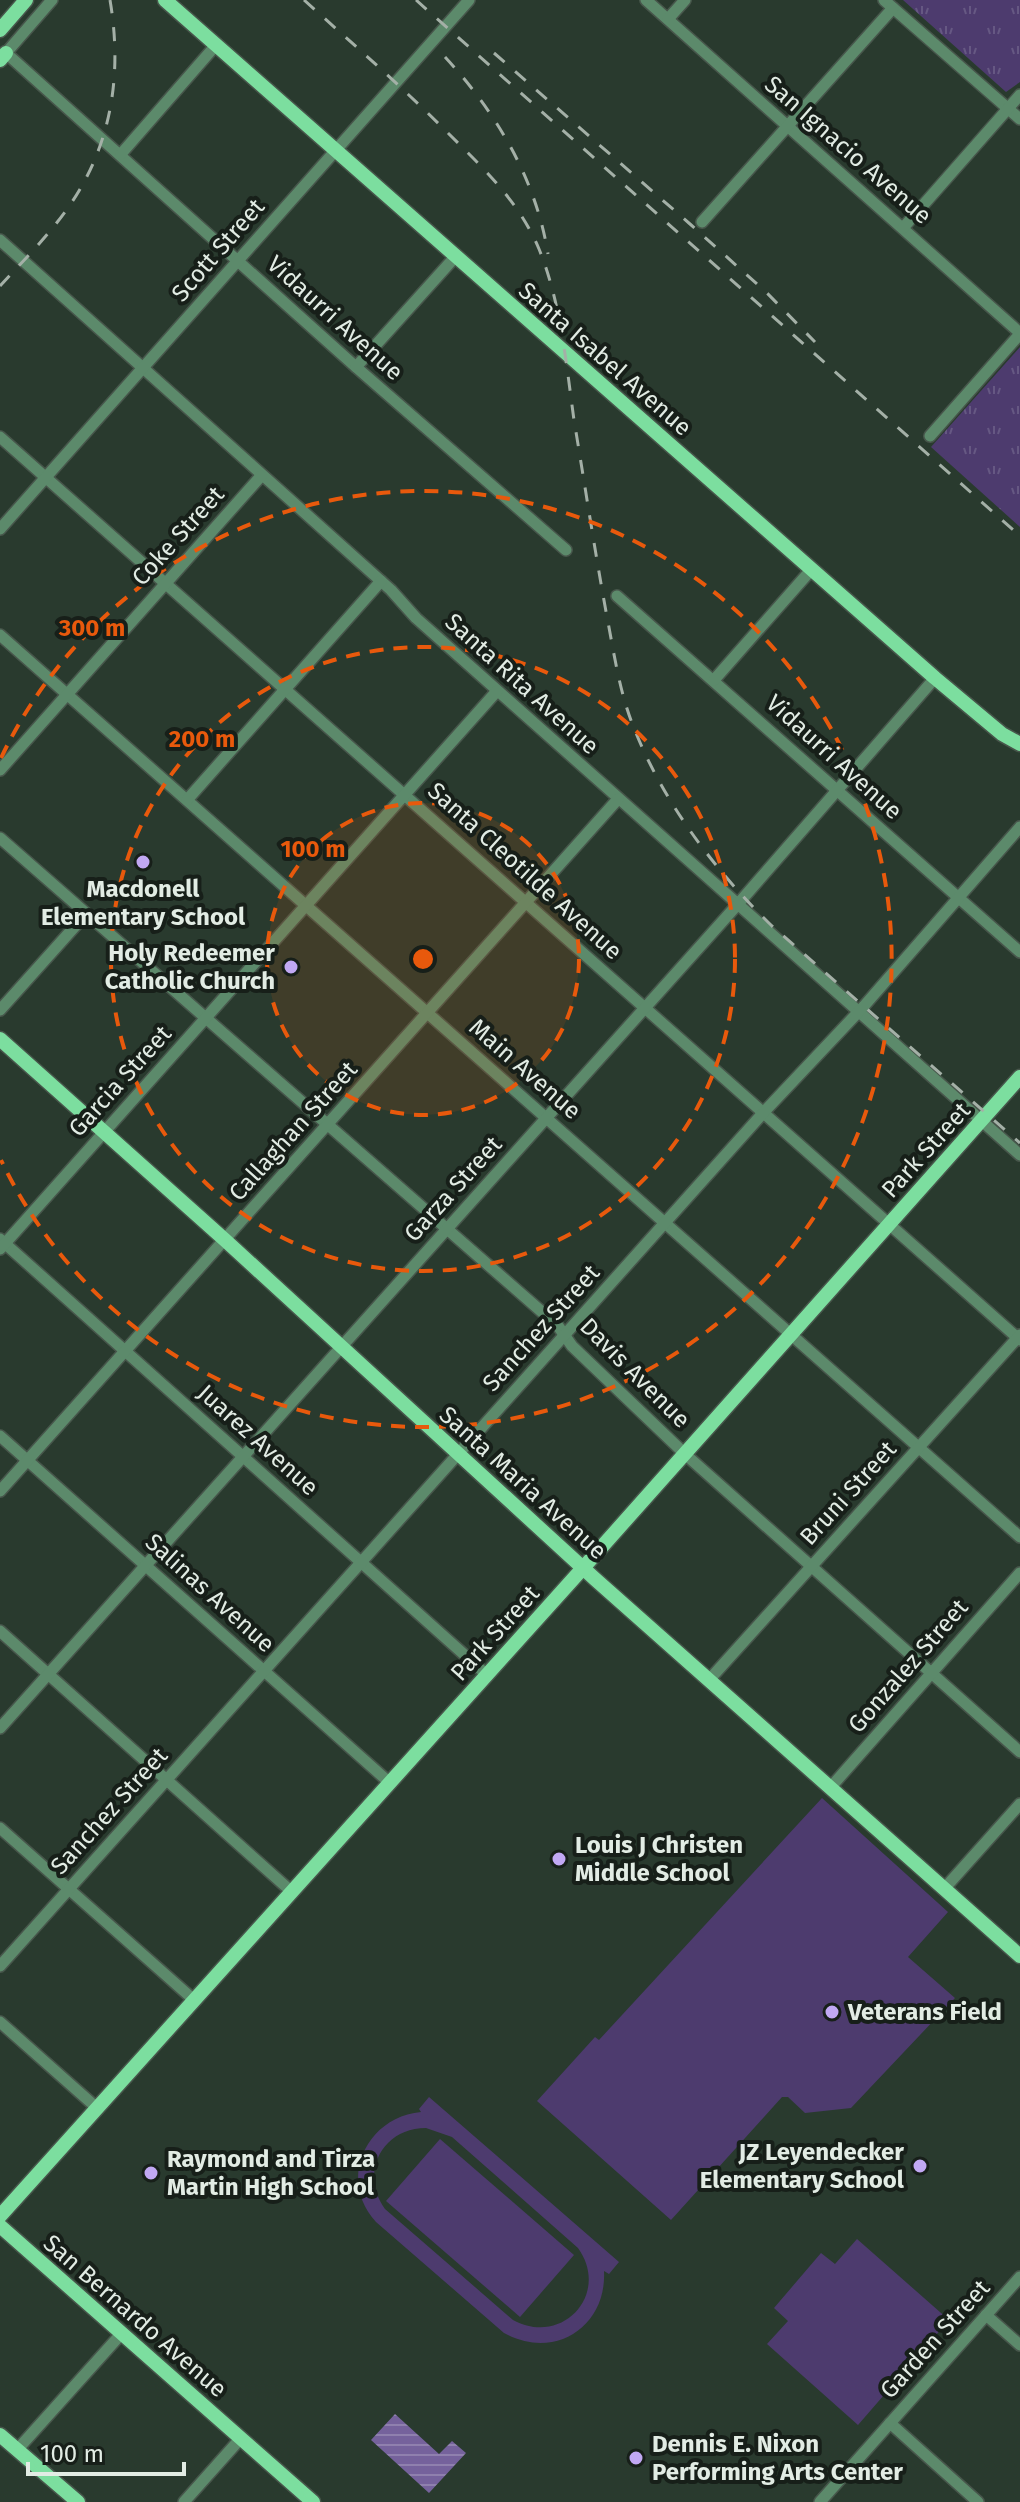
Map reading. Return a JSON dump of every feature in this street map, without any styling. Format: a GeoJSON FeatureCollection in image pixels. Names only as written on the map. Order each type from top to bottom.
{"type":"FeatureCollection","features":[{"type":"Feature","properties":{"kind":"main road"},"geometry":{"type":"LineString","coordinates":[[2,28],[26,0]]}},
{"type":"Feature","properties":{"kind":"main road","name":"Santa Isabel Avenue"},"geometry":{"type":"LineString","coordinates":[[165,0],[935,678],[1002,734],[1020,744]]}},
{"type":"Feature","properties":{"kind":"main road","name":"Santa Maria Avenue"},"geometry":{"type":"LineString","coordinates":[[0,1039],[105,1131],[583,1568],[1020,1956]]}},
{"type":"Feature","properties":{"kind":"main road","name":"Park Street"},"geometry":{"type":"LineString","coordinates":[[0,2216],[1020,1077]]}},
{"type":"Feature","properties":{"kind":"main road","name":"San Bernardo Avenue"},"geometry":{"type":"LineString","coordinates":[[0,2226],[313,2502]]}},
{"type":"Feature","properties":{"kind":"main road"},"geometry":{"type":"LineString","coordinates":[[0,2435],[78,2502]]}},
{"type":"Feature","properties":{"kind":"street"},"geometry":{"type":"LineString","coordinates":[[3,56],[52,0]]}},
{"type":"Feature","properties":{"kind":"street","name":"Scott Street"},"geometry":{"type":"LineString","coordinates":[[0,529],[469,0]]}},
{"type":"Feature","properties":{"kind":"street","name":"San Ignacio Avenue"},"geometry":{"type":"LineString","coordinates":[[646,0],[1020,333]]}},
{"type":"Feature","properties":{"kind":"street"},"geometry":{"type":"LineString","coordinates":[[668,19],[685,0]]}},
{"type":"Feature","properties":{"kind":"street"},"geometry":{"type":"LineString","coordinates":[[702,222],[889,4],[1020,119]]}},
{"type":"Feature","properties":{"kind":"street"},"geometry":{"type":"LineString","coordinates":[[121,154],[216,45]]}},
{"type":"Feature","properties":{"kind":"street","name":"Vidaurri Avenue"},"geometry":{"type":"LineString","coordinates":[[3,56],[121,154],[356,367],[566,550]]}},
{"type":"Feature","properties":{"kind":"street"},"geometry":{"type":"LineString","coordinates":[[903,228],[1020,95]]}},
{"type":"Feature","properties":{"kind":"street","name":"Santa Rita Avenue"},"geometry":{"type":"LineString","coordinates":[[0,240],[391,590],[416,618],[497,691],[1020,1155]]}},
{"type":"Feature","properties":{"kind":"street"},"geometry":{"type":"LineString","coordinates":[[356,367],[455,257]]}},
{"type":"Feature","properties":{"kind":"street"},"geometry":{"type":"LineString","coordinates":[[930,436],[1020,333]]}},
{"type":"Feature","properties":{"kind":"street","name":"Santa Cleotilde Avenue"},"geometry":{"type":"LineString","coordinates":[[0,437],[1019,1338]]}},
{"type":"Feature","properties":{"kind":"street","name":"Coke Street"},"geometry":{"type":"LineString","coordinates":[[0,770],[261,476]]}},
{"type":"Feature","properties":{"kind":"street"},"geometry":{"type":"LineString","coordinates":[[714,680],[811,570]]}},
{"type":"Feature","properties":{"kind":"street"},"geometry":{"type":"LineString","coordinates":[[187,800],[381,581]]}},
{"type":"Feature","properties":{"kind":"street","name":"Vidaurri Avenue"},"geometry":{"type":"LineString","coordinates":[[617,596],[828,779],[1020,952]]}},
{"type":"Feature","properties":{"kind":"street","name":"Main Avenue"},"geometry":{"type":"LineString","coordinates":[[0,635],[1020,1537]]}},
{"type":"Feature","properties":{"kind":"street","name":"Garza Street"},"geometry":{"type":"LineString","coordinates":[[0,1728],[738,904],[935,678]]}},
{"type":"Feature","properties":{"kind":"street","name":"Garcia Street"},"geometry":{"type":"LineString","coordinates":[[2,1244],[497,691]]}},
{"type":"Feature","properties":{"kind":"street","name":"Callaghan Street"},"geometry":{"type":"LineString","coordinates":[[0,1491],[618,799]]}},
{"type":"Feature","properties":{"kind":"street","name":"Sanchez Street"},"geometry":{"type":"LineString","coordinates":[[0,1966],[764,1112],[859,1011],[1020,827]]}},
{"type":"Feature","properties":{"kind":"street","name":"Davis Avenue"},"geometry":{"type":"LineString","coordinates":[[0,838],[558,1326],[564,1336],[685,1454],[1020,1752]]}},
{"type":"Feature","properties":{"kind":"street"},"geometry":{"type":"LineString","coordinates":[[0,1010],[86,914]]}},
{"type":"Feature","properties":{"kind":"street","name":"Juarez Avenue"},"geometry":{"type":"LineString","coordinates":[[2,1244],[487,1675]]}},
{"type":"Feature","properties":{"kind":"street","name":"Bruni Street"},"geometry":{"type":"LineString","coordinates":[[709,1680],[1019,1338]]}},
{"type":"Feature","properties":{"kind":"street","name":"Salinas Avenue"},"geometry":{"type":"LineString","coordinates":[[0,1436],[390,1783]]}},
{"type":"Feature","properties":{"kind":"street","name":"Gonzalez Street"},"geometry":{"type":"LineString","coordinates":[[830,1788],[1020,1573]]}},
{"type":"Feature","properties":{"kind":"street"},"geometry":{"type":"LineString","coordinates":[[0,1631],[292,1892]]}},
{"type":"Feature","properties":{"kind":"street"},"geometry":{"type":"LineString","coordinates":[[944,1889],[1020,1804]]}},
{"type":"Feature","properties":{"kind":"street"},"geometry":{"type":"LineString","coordinates":[[0,1828],[194,2000]]}},
{"type":"Feature","properties":{"kind":"street"},"geometry":{"type":"LineString","coordinates":[[0,2022],[97,2108]]}},
{"type":"Feature","properties":{"kind":"street","name":"Garden Street"},"geometry":{"type":"LineString","coordinates":[[820,2502],[1020,2277]]}},
{"type":"Feature","properties":{"kind":"street"},"geometry":{"type":"LineString","coordinates":[[986,2315],[1020,2345]]}},
{"type":"Feature","properties":{"kind":"street"},"geometry":{"type":"LineString","coordinates":[[17,2450],[122,2333]]}},
{"type":"Feature","properties":{"kind":"street"},"geometry":{"type":"LineString","coordinates":[[890,2423],[978,2502]]}},
{"type":"Feature","properties":{"kind":"street"},"geometry":{"type":"LineString","coordinates":[[184,2502],[241,2438]]}},
{"type":"Feature","properties":{"kind":"green space"},"geometry":{"type":"Polygon","coordinates":[[[903,0],[1020,0],[1020,82],[1006,92],[903,0]]]}},
{"type":"Feature","properties":{"kind":"green space"},"geometry":{"type":"Polygon","coordinates":[[[1020,347],[1020,527],[931,447],[1020,347]]]}},
{"type":"Feature","properties":{"kind":"green space"},"geometry":{"type":"Polygon","coordinates":[[[822,1798],[948,1912],[908,1957],[955,1998],[851,2108],[805,2113],[788,2097],[782,2097],[671,2220],[537,2101],[595,2037],[599,2040],[822,1798]]]}},
{"type":"Feature","properties":{"kind":"green space"},"geometry":{"type":"Polygon","coordinates":[[[429,2097],[619,2262],[609,2274],[604,2271],[603,2291],[597,2308],[587,2323],[574,2334],[541,2343],[523,2341],[504,2333],[376,2222],[364,2205],[359,2188],[363,2153],[385,2125],[402,2116],[421,2112],[419,2109],[429,2097]],[[426,2128],[411,2130],[387,2144],[379,2155],[374,2181],[385,2209],[513,2320],[531,2327],[548,2327],[564,2321],[585,2298],[589,2282],[587,2265],[578,2248],[452,2137],[426,2128]]]}},
{"type":"Feature","properties":{"kind":"green space"},"geometry":{"type":"Polygon","coordinates":[[[440,2139],[574,2255],[520,2317],[386,2201],[440,2139]]]}},
{"type":"Feature","properties":{"kind":"green space"},"geometry":{"type":"Polygon","coordinates":[[[857,2239],[949,2320],[858,2425],[767,2344],[788,2321],[774,2308],[821,2253],[835,2264],[857,2239]]]}},
{"type":"Feature","properties":{"kind":"shaded area"},"geometry":{"type":"Polygon","coordinates":[[[395,2414],[439,2454],[452,2441],[466,2453],[429,2493],[371,2440],[395,2414]]]}},
{"type":"Feature","properties":{"kind":"railway"},"geometry":{"type":"LineString","coordinates":[[0,286],[64,213],[97,154],[111,104],[114,79],[110,0]]}},
{"type":"Feature","properties":{"kind":"railway"},"geometry":{"type":"LineString","coordinates":[[304,0],[411,97],[486,172],[521,215],[539,249],[553,290],[562,333],[594,544],[620,684],[644,751],[673,806],[709,857],[772,926],[1020,1143]]}},
{"type":"Feature","properties":{"kind":"railway"},"geometry":{"type":"LineString","coordinates":[[416,0],[1020,536]]}},
{"type":"Feature","properties":{"kind":"railway"},"geometry":{"type":"LineString","coordinates":[[494,53],[767,293],[815,342]]}},
{"type":"Feature","properties":{"kind":"railway"},"geometry":{"type":"LineString","coordinates":[[445,57],[481,100],[511,148],[534,199],[548,254]]}},
{"type":"Feature","properties":{"kind":"place","name":"Macdonell Elementary School"},"geometry":{"type":"Point","coordinates":[143,862]}},
{"type":"Feature","properties":{"kind":"place","name":"Holy Redeemer Catholic Church"},"geometry":{"type":"Point","coordinates":[291,967]}},
{"type":"Feature","properties":{"kind":"place","name":"Louis J Christen Middle School"},"geometry":{"type":"Point","coordinates":[559,1859]}},
{"type":"Feature","properties":{"kind":"place","name":"Veterans Field"},"geometry":{"type":"Point","coordinates":[832,2012]}},
{"type":"Feature","properties":{"kind":"place","name":"JZ Leyendecker Elementary School"},"geometry":{"type":"Point","coordinates":[920,2166]}},
{"type":"Feature","properties":{"kind":"place","name":"Raymond and Tirza Martin High School"},"geometry":{"type":"Point","coordinates":[151,2173]}},
{"type":"Feature","properties":{"kind":"place","name":"Dennis E. Nixon Performing Arts Center"},"geometry":{"type":"Point","coordinates":[636,2458]}}]}
